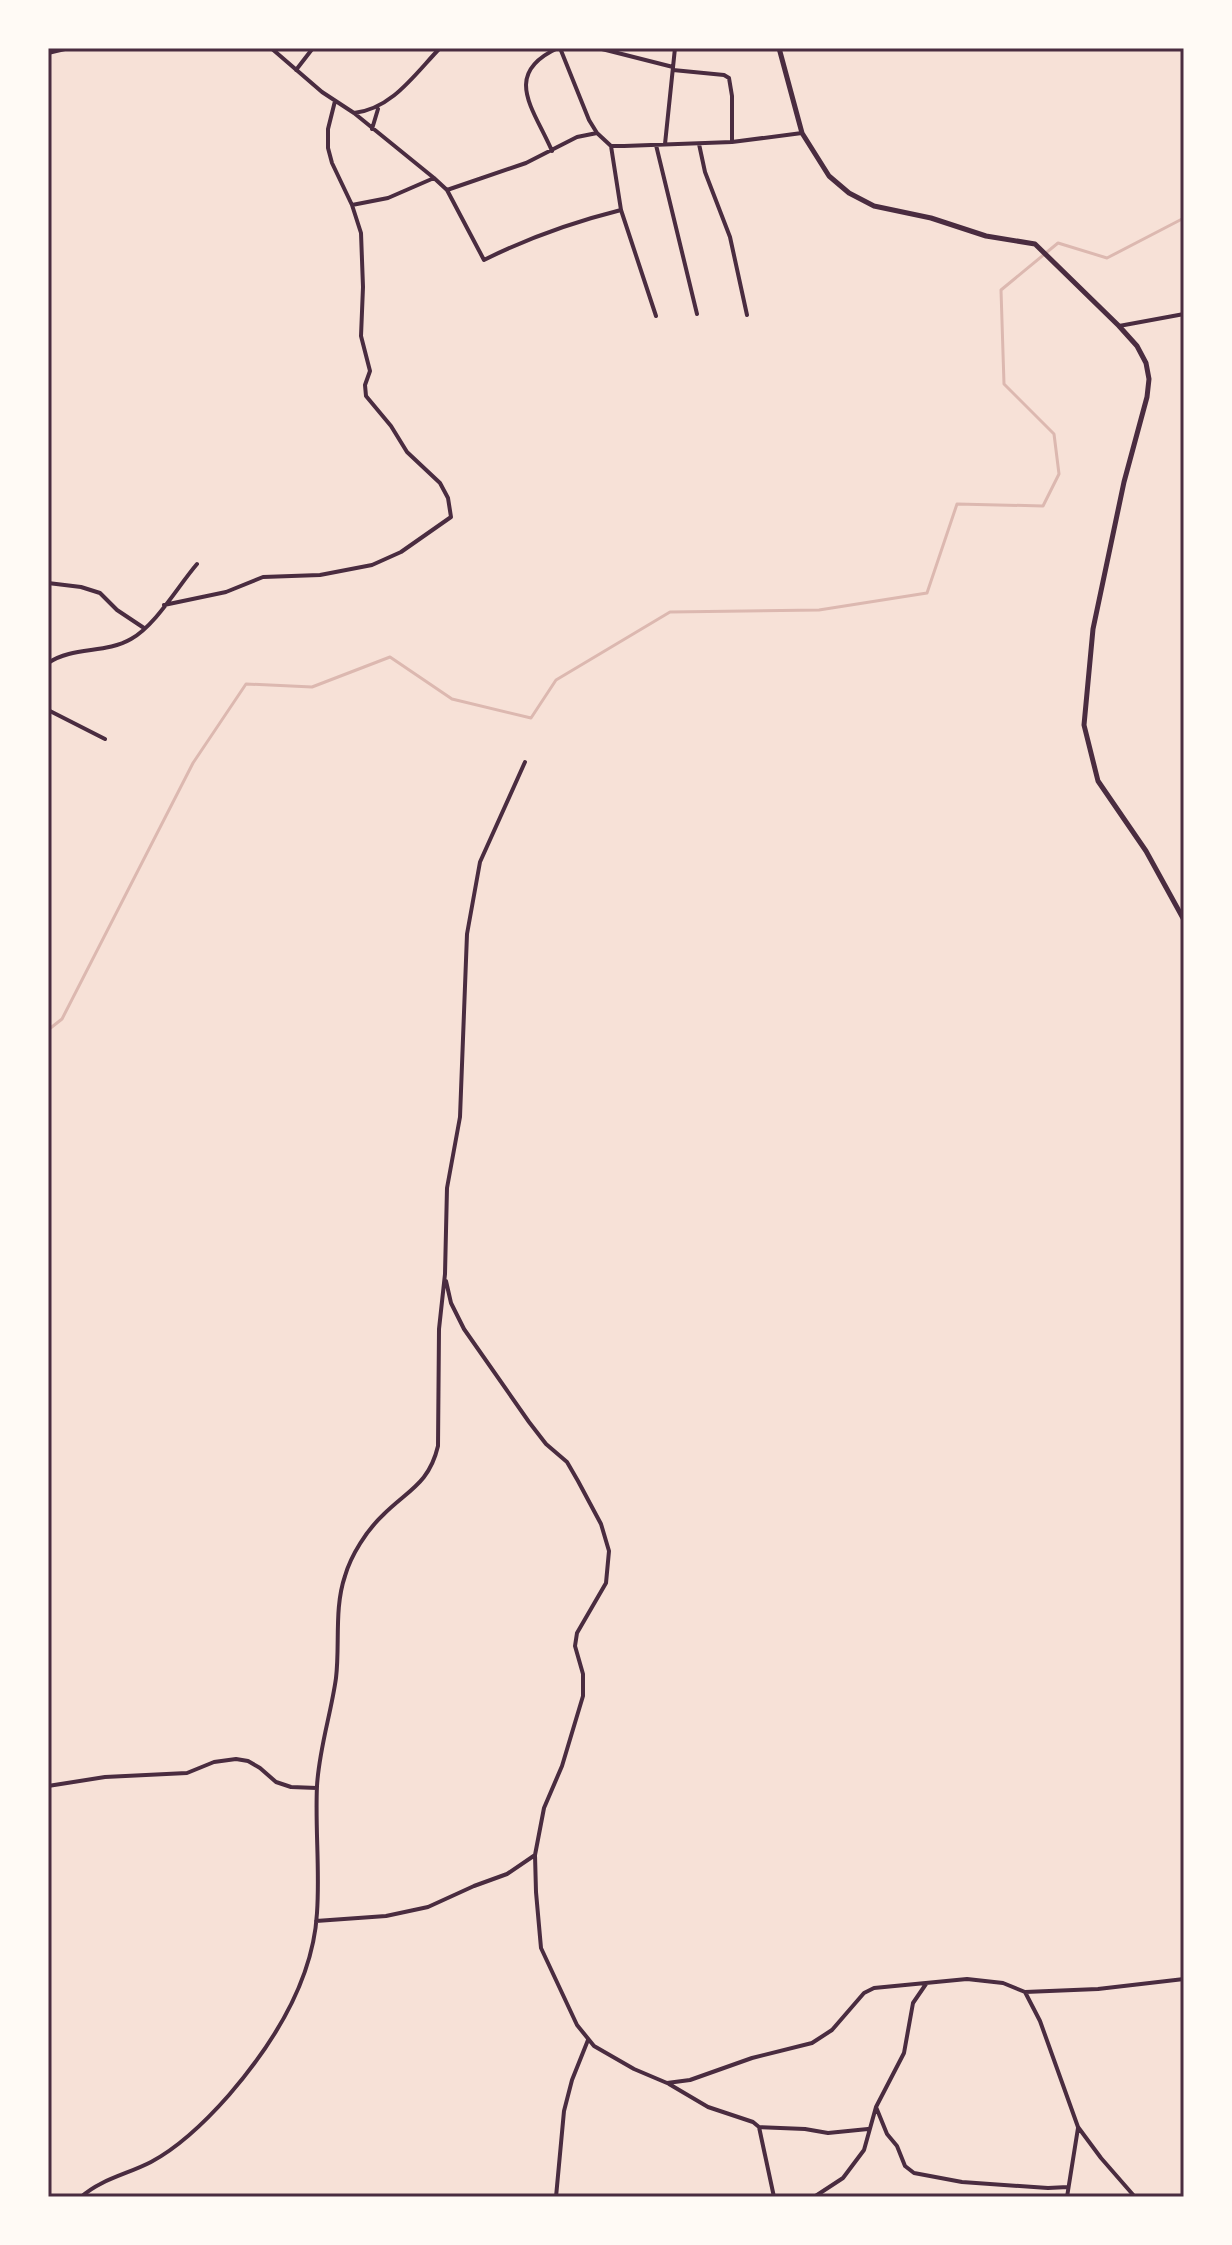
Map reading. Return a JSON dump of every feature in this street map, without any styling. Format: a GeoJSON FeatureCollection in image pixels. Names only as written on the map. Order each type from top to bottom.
{"type":"FeatureCollection","features":[{"type":"Feature","properties":{"kind":"street"},"geometry":{"type":"LineString","coordinates":[[48,53],[69,48]]}},
{"type":"Feature","properties":{"kind":"street"},"geometry":{"type":"LineString","coordinates":[[271,48],[447,190],[484,260],[555,229],[621,210]]}},
{"type":"Feature","properties":{"kind":"street"},"geometry":{"type":"LineString","coordinates":[[296,70],[313,48]]}},
{"type":"Feature","properties":{"kind":"street"},"geometry":{"type":"LineString","coordinates":[[372,129],[379,108],[440,48]]}},
{"type":"Feature","properties":{"kind":"street"},"geometry":{"type":"LineString","coordinates":[[552,151],[525,92],[525,79],[538,57],[559,48],[589,120],[611,146],[621,210],[656,316]]}},
{"type":"Feature","properties":{"kind":"street"},"geometry":{"type":"LineString","coordinates":[[598,48],[673,68],[729,78],[732,142]]}},
{"type":"Feature","properties":{"kind":"street"},"geometry":{"type":"LineString","coordinates":[[665,144],[675,48]]}},
{"type":"Feature","properties":{"kind":"street"},"geometry":{"type":"LineString","coordinates":[[779,48],[802,133],[829,176],[863,201],[986,236],[1035,244],[1059,264],[1119,326],[1137,346],[1146,363],[1149,379],[1147,397],[1124,482],[1093,629],[1084,725],[1098,781],[1146,851],[1184,920]]}},
{"type":"Feature","properties":{"kind":"street"},"geometry":{"type":"LineString","coordinates":[[164,605],[226,592],[263,577],[320,575],[372,565],[401,552],[451,517],[448,498],[440,483],[407,452],[391,426],[366,396],[365,385],[370,371],[361,336],[362,242],[352,205],[328,148],[328,129],[335,101]]}},
{"type":"Feature","properties":{"kind":"street"},"geometry":{"type":"LineString","coordinates":[[354,113],[379,108]]}},
{"type":"Feature","properties":{"kind":"street"},"geometry":{"type":"LineString","coordinates":[[447,190],[526,163],[577,137],[597,133]]}},
{"type":"Feature","properties":{"kind":"street"},"geometry":{"type":"LineString","coordinates":[[611,146],[732,142],[802,133]]}},
{"type":"Feature","properties":{"kind":"street"},"geometry":{"type":"LineString","coordinates":[[699,144],[705,172],[730,237],[747,315]]}},
{"type":"Feature","properties":{"kind":"street"},"geometry":{"type":"LineString","coordinates":[[656,145],[697,314]]}},
{"type":"Feature","properties":{"kind":"street"},"geometry":{"type":"LineString","coordinates":[[352,205],[388,198],[434,178]]}},
{"type":"Feature","properties":{"kind":"street"},"geometry":{"type":"LineString","coordinates":[[1119,326],[1184,314]]}},
{"type":"Feature","properties":{"kind":"street"},"geometry":{"type":"LineString","coordinates":[[48,663],[60,655],[112,646],[132,639],[197,564]]}},
{"type":"Feature","properties":{"kind":"street"},"geometry":{"type":"LineString","coordinates":[[48,583],[100,593],[117,610],[144,628]]}},
{"type":"Feature","properties":{"kind":"street"},"geometry":{"type":"LineString","coordinates":[[48,710],[105,739]]}},
{"type":"Feature","properties":{"kind":"street"},"geometry":{"type":"LineString","coordinates":[[81,2197],[169,2150],[229,2094],[252,2065],[295,1998],[309,1960],[316,1921],[319,1849],[317,1788],[336,1679],[339,1610],[344,1577],[352,1558],[379,1518],[420,1484],[434,1463],[439,1423],[439,1329],[445,1274],[447,1188],[460,1117],[463,986],[474,886],[494,827],[525,762]]}},
{"type":"Feature","properties":{"kind":"street"},"geometry":{"type":"LineString","coordinates":[[445,1274],[451,1303],[464,1329],[546,1444],[567,1462],[601,1524],[609,1551],[606,1583],[577,1633],[575,1646],[583,1674],[583,1696],[562,1766],[544,1808],[535,1855],[541,1948],[577,2025],[588,2040],[634,2069],[667,2083],[708,2107],[753,2122],[759,2127],[828,2133],[868,2129]]}},
{"type":"Feature","properties":{"kind":"street"},"geometry":{"type":"LineString","coordinates":[[48,1786],[105,1777],[187,1773],[214,1762],[236,1759],[248,1761],[276,1782],[291,1787],[317,1788]]}},
{"type":"Feature","properties":{"kind":"street"},"geometry":{"type":"LineString","coordinates":[[316,1921],[386,1916],[428,1907],[507,1874],[535,1855]]}},
{"type":"Feature","properties":{"kind":"street"},"geometry":{"type":"LineString","coordinates":[[667,2083],[690,2080],[752,2058],[802,2047],[832,2030],[864,1993],[887,1986],[967,1979],[989,1980],[1015,1986],[1025,1992],[1098,1989],[1184,1979]]}},
{"type":"Feature","properties":{"kind":"street"},"geometry":{"type":"LineString","coordinates":[[814,2197],[843,2178],[864,2150],[876,2107],[904,2053],[913,2003],[926,1984]]}},
{"type":"Feature","properties":{"kind":"street"},"geometry":{"type":"LineString","coordinates":[[1025,1992],[1055,2059],[1078,2127],[1135,2197]]}},
{"type":"Feature","properties":{"kind":"street"},"geometry":{"type":"LineString","coordinates":[[556,2197],[564,2111],[588,2040]]}},
{"type":"Feature","properties":{"kind":"street"},"geometry":{"type":"LineString","coordinates":[[876,2107],[905,2166],[914,2173],[962,2182],[1068,2187]]}},
{"type":"Feature","properties":{"kind":"street"},"geometry":{"type":"LineString","coordinates":[[759,2127],[774,2197]]}},
{"type":"Feature","properties":{"kind":"street"},"geometry":{"type":"LineString","coordinates":[[1067,2197],[1078,2127]]}},
{"type":"Feature","properties":{"kind":"waterway"},"geometry":{"type":"LineString","coordinates":[[48,1030],[62,1019],[193,763],[246,684],[312,687],[390,657],[452,699],[531,718],[556,680],[670,612],[819,610],[927,593],[957,504],[1043,506],[1059,474],[1054,434],[1004,384],[1001,290],[1058,243],[1107,258],[1184,218]]}}]}
